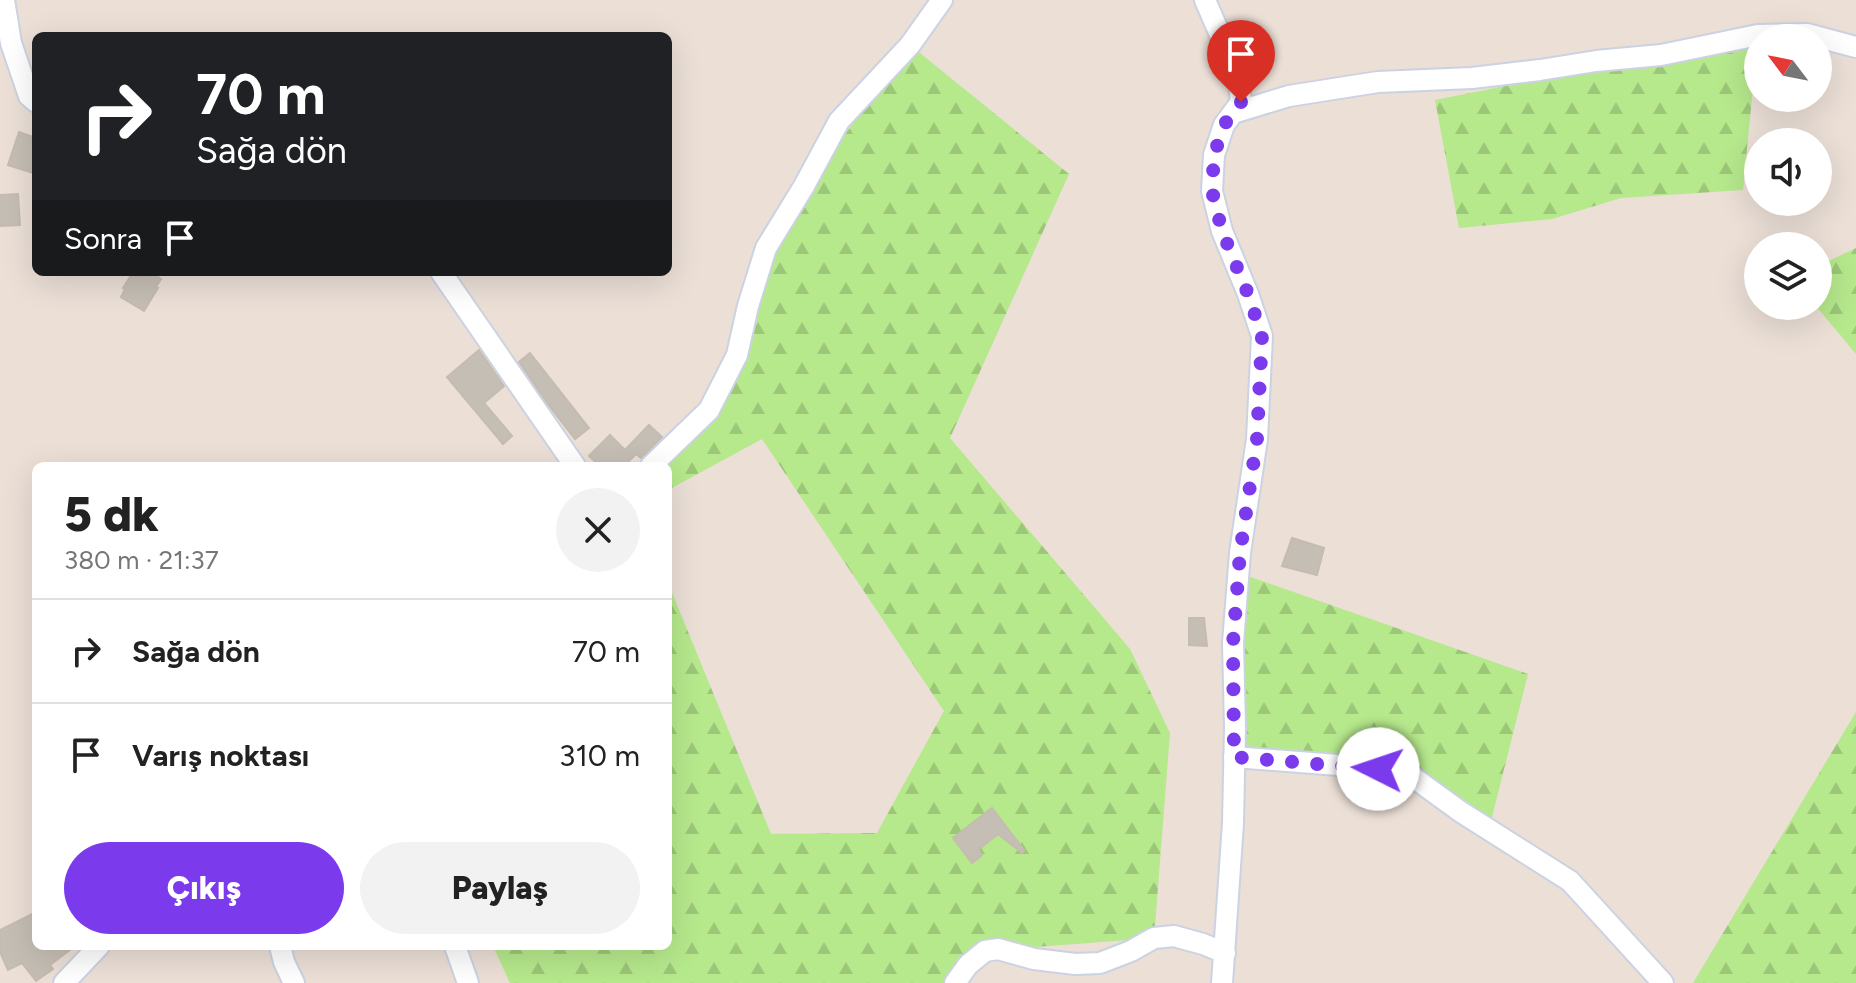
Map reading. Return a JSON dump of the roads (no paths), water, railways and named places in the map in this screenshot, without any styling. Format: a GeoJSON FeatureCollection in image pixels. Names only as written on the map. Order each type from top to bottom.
{"type":"FeatureCollection","features":[{"type":"Feature","properties":{"kind":"street"},"geometry":{"type":"LineString","coordinates":[[4,0],[11,43],[32,99]]}},
{"type":"Feature","properties":{"kind":"street"},"geometry":{"type":"LineString","coordinates":[[655,462],[709,410],[737,355],[766,248],[839,121],[910,45],[942,0]]}},
{"type":"Feature","properties":{"kind":"street"},"geometry":{"type":"LineString","coordinates":[[1205,0],[1238,76],[1241,102],[1224,125],[1214,155],[1212,191],[1222,231],[1262,336],[1257,439],[1240,553],[1233,643],[1233,823],[1222,983]]}},
{"type":"Feature","properties":{"kind":"street"},"geometry":{"type":"LineString","coordinates":[[1233,113],[1289,96],[1378,82],[1472,78],[1540,70],[1661,55],[1758,35],[1807,34],[1856,47]]}},
{"type":"Feature","properties":{"kind":"street"},"geometry":{"type":"LineString","coordinates":[[444,276],[572,462]]}},
{"type":"Feature","properties":{"kind":"street"},"geometry":{"type":"LineString","coordinates":[[1234,757],[1403,770],[1461,812],[1570,881],[1663,983]]}},
{"type":"Feature","properties":{"kind":"street"},"geometry":{"type":"LineString","coordinates":[[955,983],[968,965],[985,951],[998,949],[1034,959],[1075,964],[1100,963],[1154,938],[1174,936],[1225,953]]}},
{"type":"Feature","properties":{"kind":"street"},"geometry":{"type":"LineString","coordinates":[[64,983],[95,950]]}},
{"type":"Feature","properties":{"kind":"street"},"geometry":{"type":"LineString","coordinates":[[281,950],[294,983]]}},
{"type":"Feature","properties":{"kind":"street"},"geometry":{"type":"LineString","coordinates":[[456,950],[468,983]]}}]}
